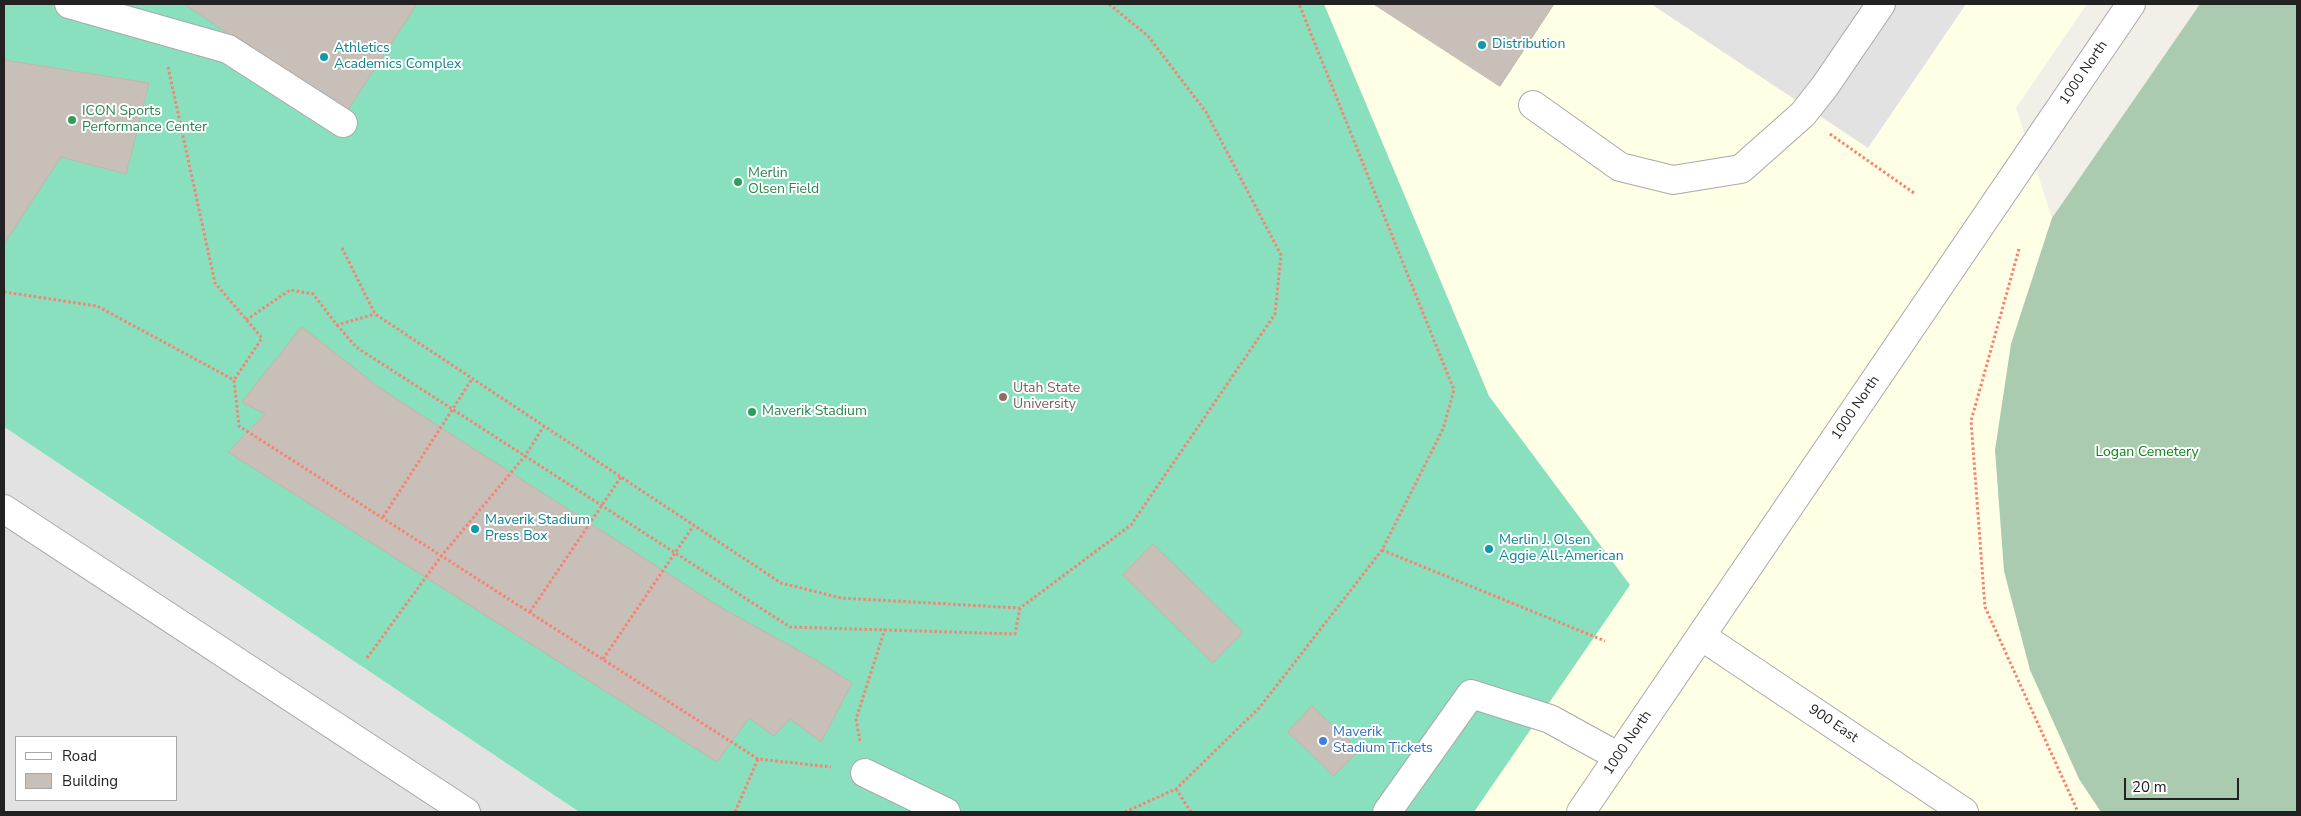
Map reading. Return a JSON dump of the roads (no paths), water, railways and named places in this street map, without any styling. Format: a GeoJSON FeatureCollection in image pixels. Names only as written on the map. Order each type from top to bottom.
{"type":"FeatureCollection","features":[{"type":"Feature","properties":{"kind":"street"},"geometry":{"type":"LineString","coordinates":[[69,4],[228,49],[343,123]]}},
{"type":"Feature","properties":{"kind":"street"},"geometry":{"type":"LineString","coordinates":[[1533,105],[1620,167],[1672,180],[1741,169],[1803,114],[1825,86],[1881,4]]}},
{"type":"Feature","properties":{"kind":"street","name":"1000 North"},"geometry":{"type":"LineString","coordinates":[[1581,812],[2131,4]]}},
{"type":"Feature","properties":{"kind":"street"},"geometry":{"type":"LineString","coordinates":[[4,509],[466,812]]}},
{"type":"Feature","properties":{"kind":"street","name":"900 East"},"geometry":{"type":"LineString","coordinates":[[1701,636],[1964,812]]}},
{"type":"Feature","properties":{"kind":"street"},"geometry":{"type":"LineString","coordinates":[[1387,812],[1471,694],[1550,719],[1619,757]]}},
{"type":"Feature","properties":{"kind":"street"},"geometry":{"type":"LineString","coordinates":[[865,773],[946,812]]}},
{"type":"Feature","properties":{"kind":"place","name":"Distribution"},"geometry":{"type":"Point","coordinates":[1482,45]}},
{"type":"Feature","properties":{"kind":"place","name":"Athletics Academics Complex"},"geometry":{"type":"Point","coordinates":[324,57]}},
{"type":"Feature","properties":{"kind":"place","name":"ICON Sports Performance Center"},"geometry":{"type":"Point","coordinates":[72,120]}},
{"type":"Feature","properties":{"kind":"place","name":"Merlin Olsen Field"},"geometry":{"type":"Point","coordinates":[738,182]}},
{"type":"Feature","properties":{"kind":"place","name":"Utah State University"},"geometry":{"type":"Point","coordinates":[1003,397]}},
{"type":"Feature","properties":{"kind":"place","name":"Maverik Stadium"},"geometry":{"type":"Point","coordinates":[752,412]}},
{"type":"Feature","properties":{"kind":"place","name":"Maverik Stadium Press Box"},"geometry":{"type":"Point","coordinates":[475,529]}},
{"type":"Feature","properties":{"kind":"place","name":"Merlin J. Olsen Aggie All-American"},"geometry":{"type":"Point","coordinates":[1489,549]}},
{"type":"Feature","properties":{"kind":"place","name":"Maverik Stadium Tickets"},"geometry":{"type":"Point","coordinates":[1323,741]}},
{"type":"Feature","properties":{"kind":"park label","name":"Logan Cemetery"},"geometry":{"type":"Point","coordinates":[2147,453]}}]}
